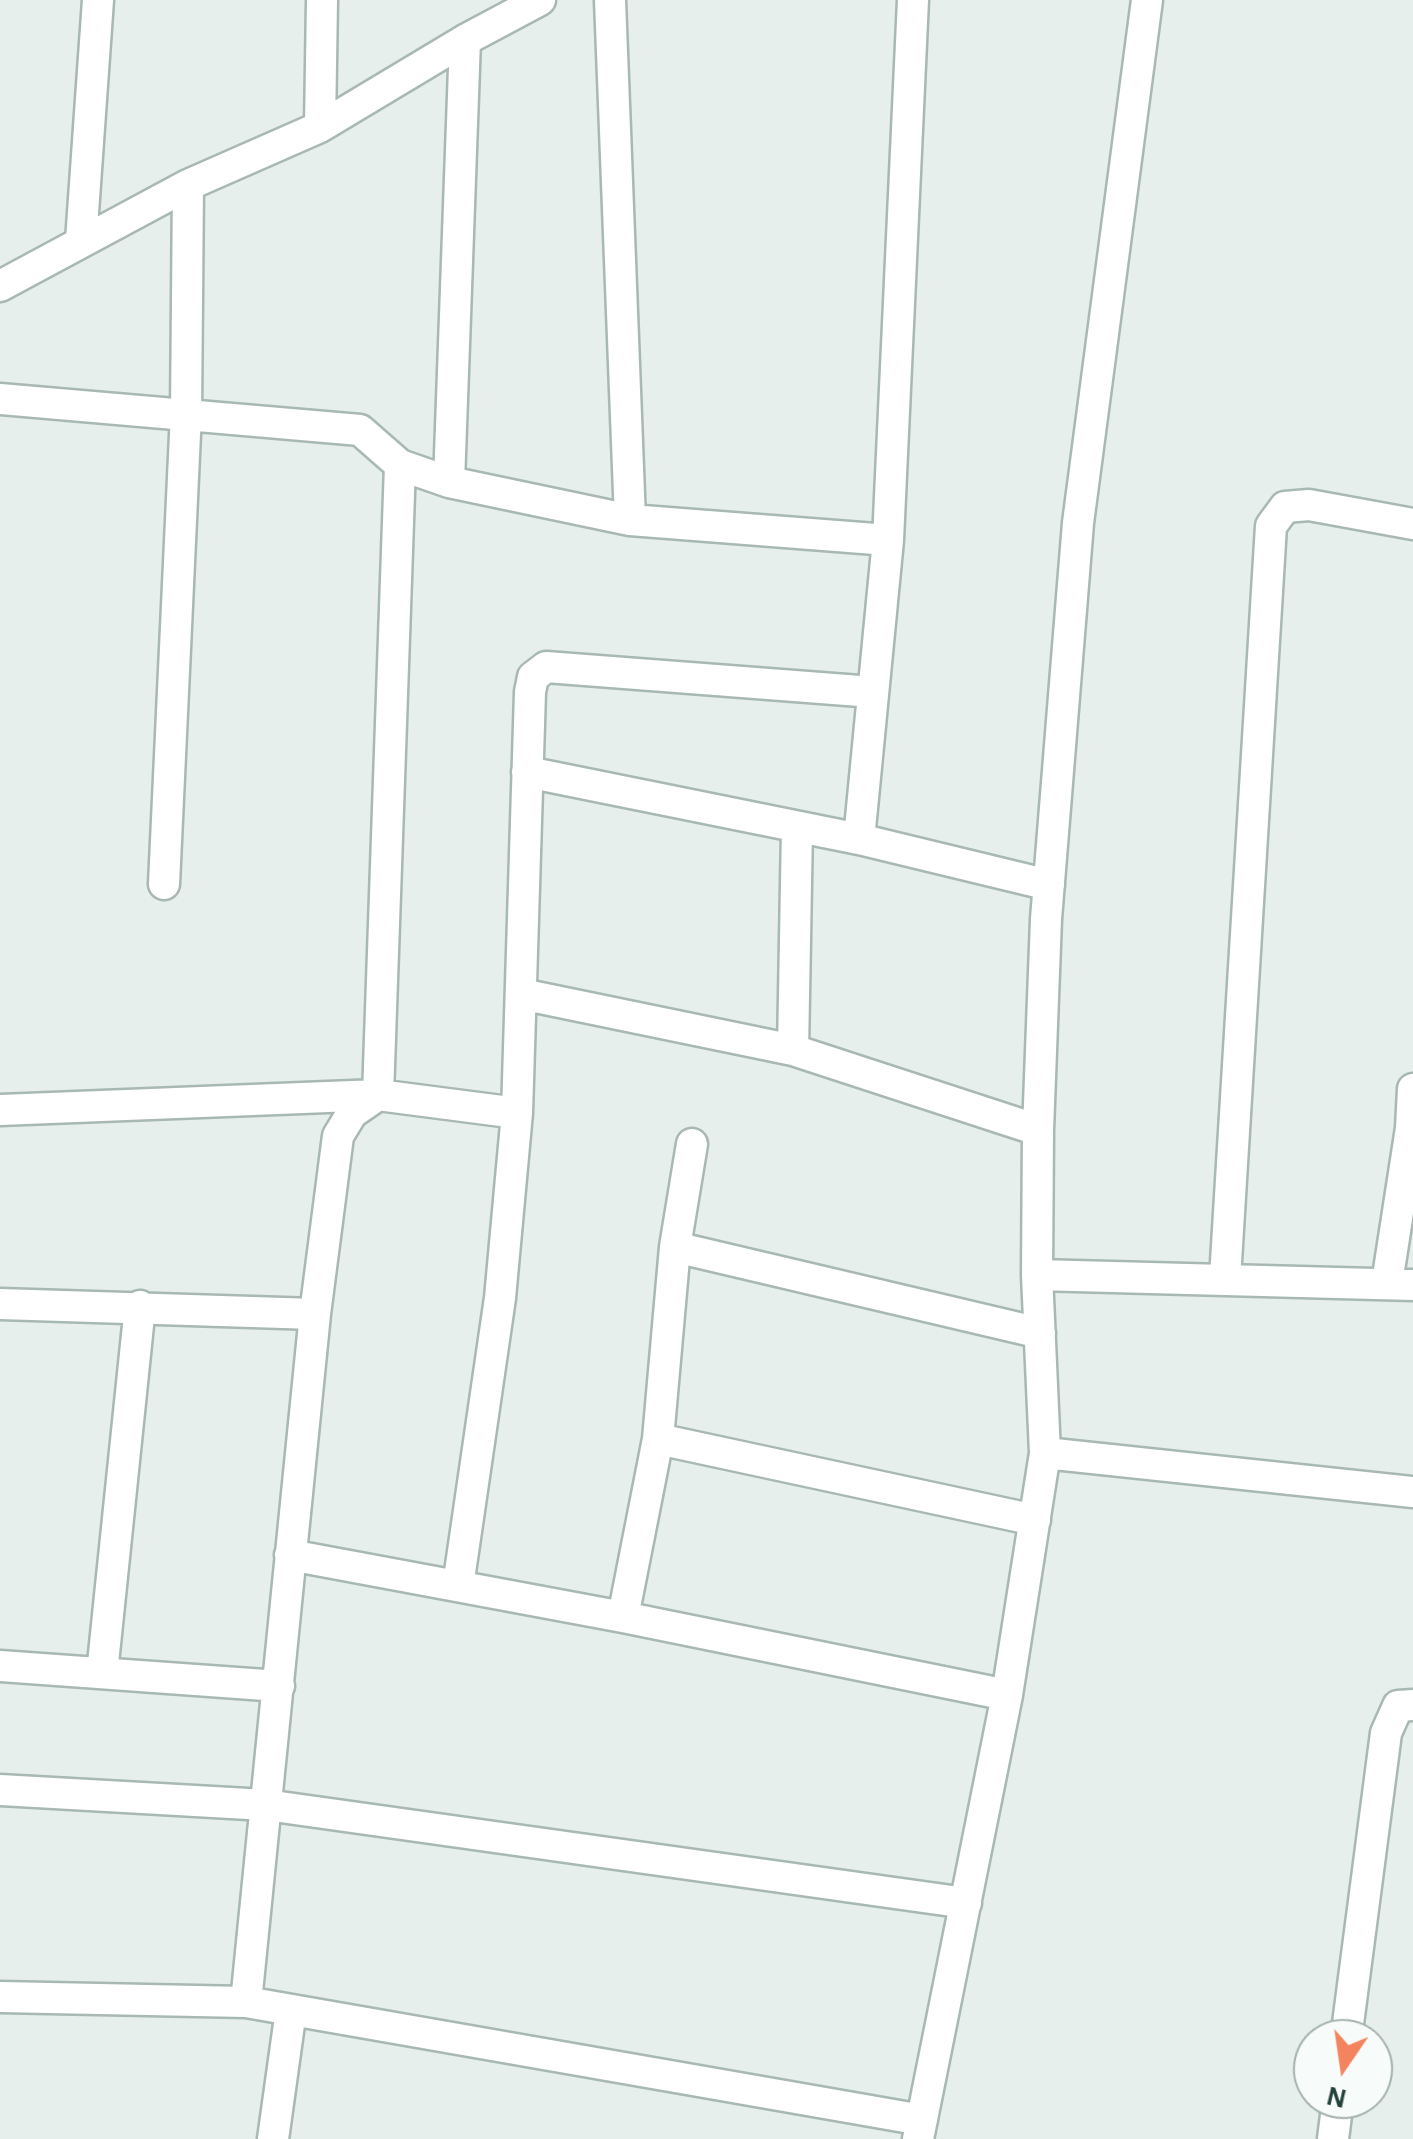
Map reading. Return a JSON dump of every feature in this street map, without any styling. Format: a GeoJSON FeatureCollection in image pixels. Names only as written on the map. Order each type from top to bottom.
{"type":"FeatureCollection","features":[{"type":"Feature","properties":{"kind":"street"},"geometry":{"type":"LineString","coordinates":[[81,241],[98,0]]}},
{"type":"Feature","properties":{"kind":"street"},"geometry":{"type":"LineString","coordinates":[[320,127],[322,0]]}},
{"type":"Feature","properties":{"kind":"street"},"geometry":{"type":"LineString","coordinates":[[610,0],[630,520]]}},
{"type":"Feature","properties":{"kind":"street"},"geometry":{"type":"LineString","coordinates":[[859,839],[888,540],[913,0]]}},
{"type":"Feature","properties":{"kind":"street"},"geometry":{"type":"LineString","coordinates":[[0,1997],[246,2002],[920,2129],[1006,1695],[1045,1454],[1037,1275],[1038,1130],[1049,885],[1078,524],[1147,0]]}},
{"type":"Feature","properties":{"kind":"street"},"geometry":{"type":"LineString","coordinates":[[0,286],[188,185],[320,127],[523,4]]}},
{"type":"Feature","properties":{"kind":"street"},"geometry":{"type":"LineString","coordinates":[[448,482],[466,40]]}},
{"type":"Feature","properties":{"kind":"street"},"geometry":{"type":"LineString","coordinates":[[164,884],[186,413],[188,185]]}},
{"type":"Feature","properties":{"kind":"street"},"geometry":{"type":"LineString","coordinates":[[0,399],[360,430],[400,465],[448,482],[630,520],[888,540]]}},
{"type":"Feature","properties":{"kind":"street"},"geometry":{"type":"LineString","coordinates":[[378,1095],[400,465]]}},
{"type":"Feature","properties":{"kind":"street"},"geometry":{"type":"LineString","coordinates":[[1225,1278],[1270,526],[1285,507],[1308,505],[1413,524]]}},
{"type":"Feature","properties":{"kind":"street"},"geometry":{"type":"LineString","coordinates":[[458,1586],[500,1298],[516,1113],[533,677],[546,667],[873,692]]}},
{"type":"Feature","properties":{"kind":"street"},"geometry":{"type":"LineString","coordinates":[[527,772],[859,839],[1049,885]]}},
{"type":"Feature","properties":{"kind":"street"},"geometry":{"type":"LineString","coordinates":[[792,1050],[796,828]]}},
{"type":"Feature","properties":{"kind":"street"},"geometry":{"type":"LineString","coordinates":[[521,994],[792,1050],[1038,1130]]}},
{"type":"Feature","properties":{"kind":"street"},"geometry":{"type":"LineString","coordinates":[[1037,1275],[1400,1284],[1413,1089]]}},
{"type":"Feature","properties":{"kind":"street"},"geometry":{"type":"LineString","coordinates":[[246,2002],[290,1555],[338,1136],[352,1112],[378,1095]]}},
{"type":"Feature","properties":{"kind":"street"},"geometry":{"type":"LineString","coordinates":[[0,1110],[378,1095],[516,1113]]}},
{"type":"Feature","properties":{"kind":"street"},"geometry":{"type":"LineString","coordinates":[[623,1617],[658,1439],[675,1247],[692,1144]]}},
{"type":"Feature","properties":{"kind":"street"},"geometry":{"type":"LineString","coordinates":[[675,1247],[1040,1334]]}},
{"type":"Feature","properties":{"kind":"street"},"geometry":{"type":"LineString","coordinates":[[0,1304],[316,1314]]}},
{"type":"Feature","properties":{"kind":"street"},"geometry":{"type":"LineString","coordinates":[[102,1673],[140,1306]]}},
{"type":"Feature","properties":{"kind":"street"},"geometry":{"type":"LineString","coordinates":[[658,1439],[1035,1520]]}},
{"type":"Feature","properties":{"kind":"street"},"geometry":{"type":"LineString","coordinates":[[1045,1454],[1413,1492]]}},
{"type":"Feature","properties":{"kind":"street"},"geometry":{"type":"LineString","coordinates":[[290,1555],[623,1617],[1006,1695]]}},
{"type":"Feature","properties":{"kind":"street"},"geometry":{"type":"LineString","coordinates":[[0,1666],[279,1686]]}},
{"type":"Feature","properties":{"kind":"street"},"geometry":{"type":"LineString","coordinates":[[1349,2019],[1386,1733],[1398,1706],[1413,1705]]}},
{"type":"Feature","properties":{"kind":"street"},"geometry":{"type":"LineString","coordinates":[[0,1790],[266,1804],[966,1903]]}},
{"type":"Feature","properties":{"kind":"street"},"geometry":{"type":"LineString","coordinates":[[273,2139],[291,2010]]}}]}
